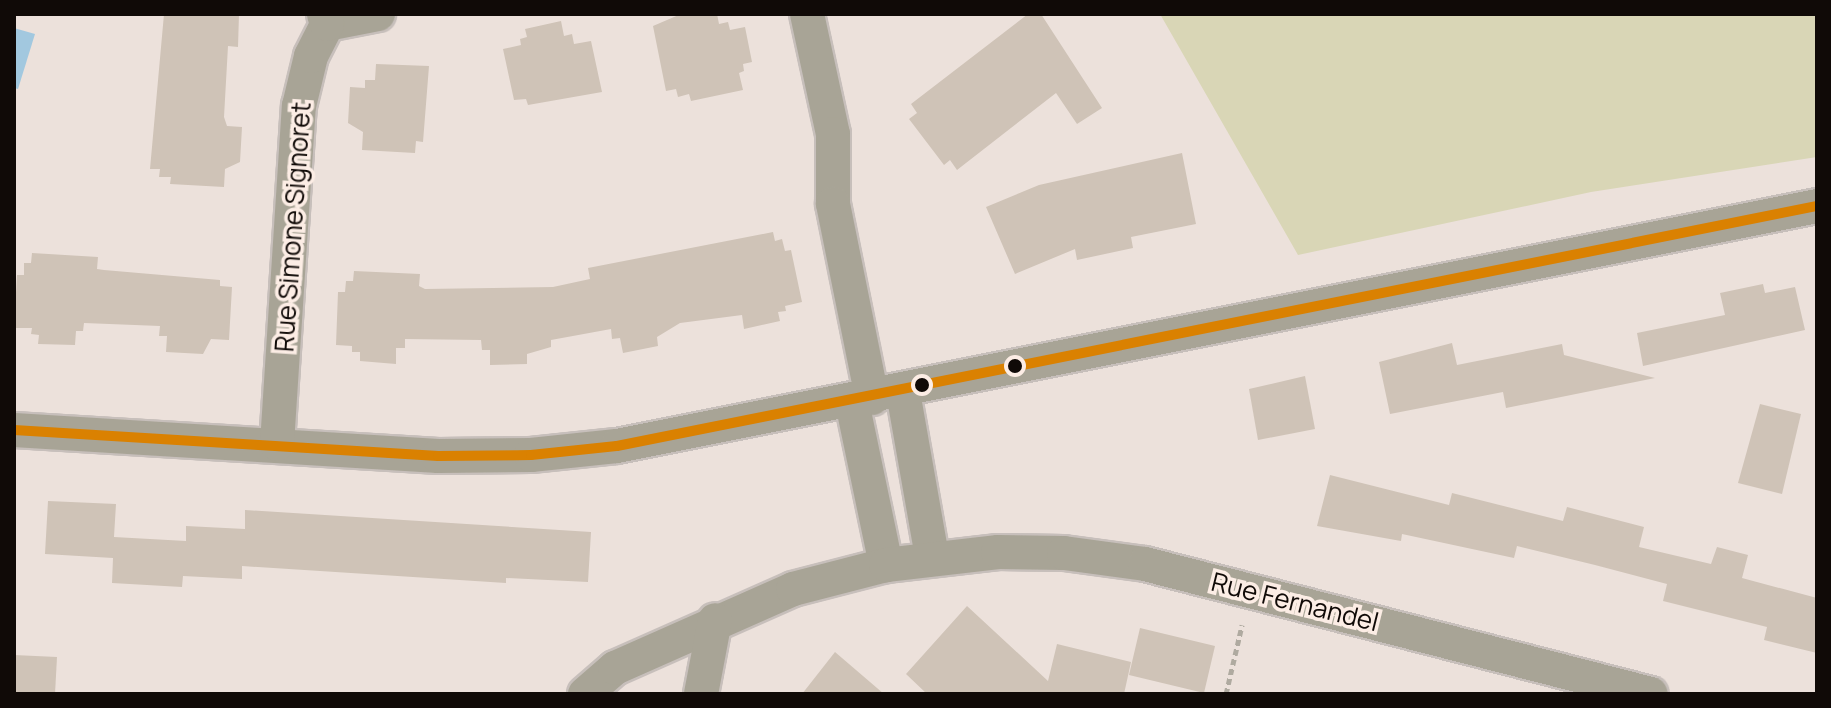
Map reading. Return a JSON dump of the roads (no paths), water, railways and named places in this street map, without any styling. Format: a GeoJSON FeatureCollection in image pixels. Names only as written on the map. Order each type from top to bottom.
{"type":"FeatureCollection","features":[{"type":"Feature","properties":{"kind":"street"},"geometry":{"type":"LineString","coordinates":[[325,19],[378,14]]}},
{"type":"Feature","properties":{"kind":"street"},"geometry":{"type":"LineString","coordinates":[[807,14],[833,134],[833,204],[876,397],[932,557]]}},
{"type":"Feature","properties":{"kind":"street","name":"Rue Simone Signoret"},"geometry":{"type":"LineString","coordinates":[[277,444],[299,106],[311,56],[325,19]]}},
{"type":"Feature","properties":{"kind":"street"},"geometry":{"type":"LineString","coordinates":[[14,430],[438,456],[531,455],[617,446],[876,397],[1817,206]]}},
{"type":"Feature","properties":{"kind":"street"},"geometry":{"type":"LineString","coordinates":[[876,397],[886,565]]}},
{"type":"Feature","properties":{"kind":"street","name":"Rue Fernandel"},"geometry":{"type":"LineString","coordinates":[[585,694],[615,668],[715,620],[793,589],[886,565],[932,557],[1064,553],[1145,564],[1250,589],[1651,694]]}},
{"type":"Feature","properties":{"kind":"street"},"geometry":{"type":"LineString","coordinates":[[701,694],[715,620]]}},
{"type":"Feature","properties":{"kind":"water"},"geometry":{"type":"Polygon","coordinates":[[[14,28],[35,34],[18,89],[14,88],[14,28]]]}}]}
